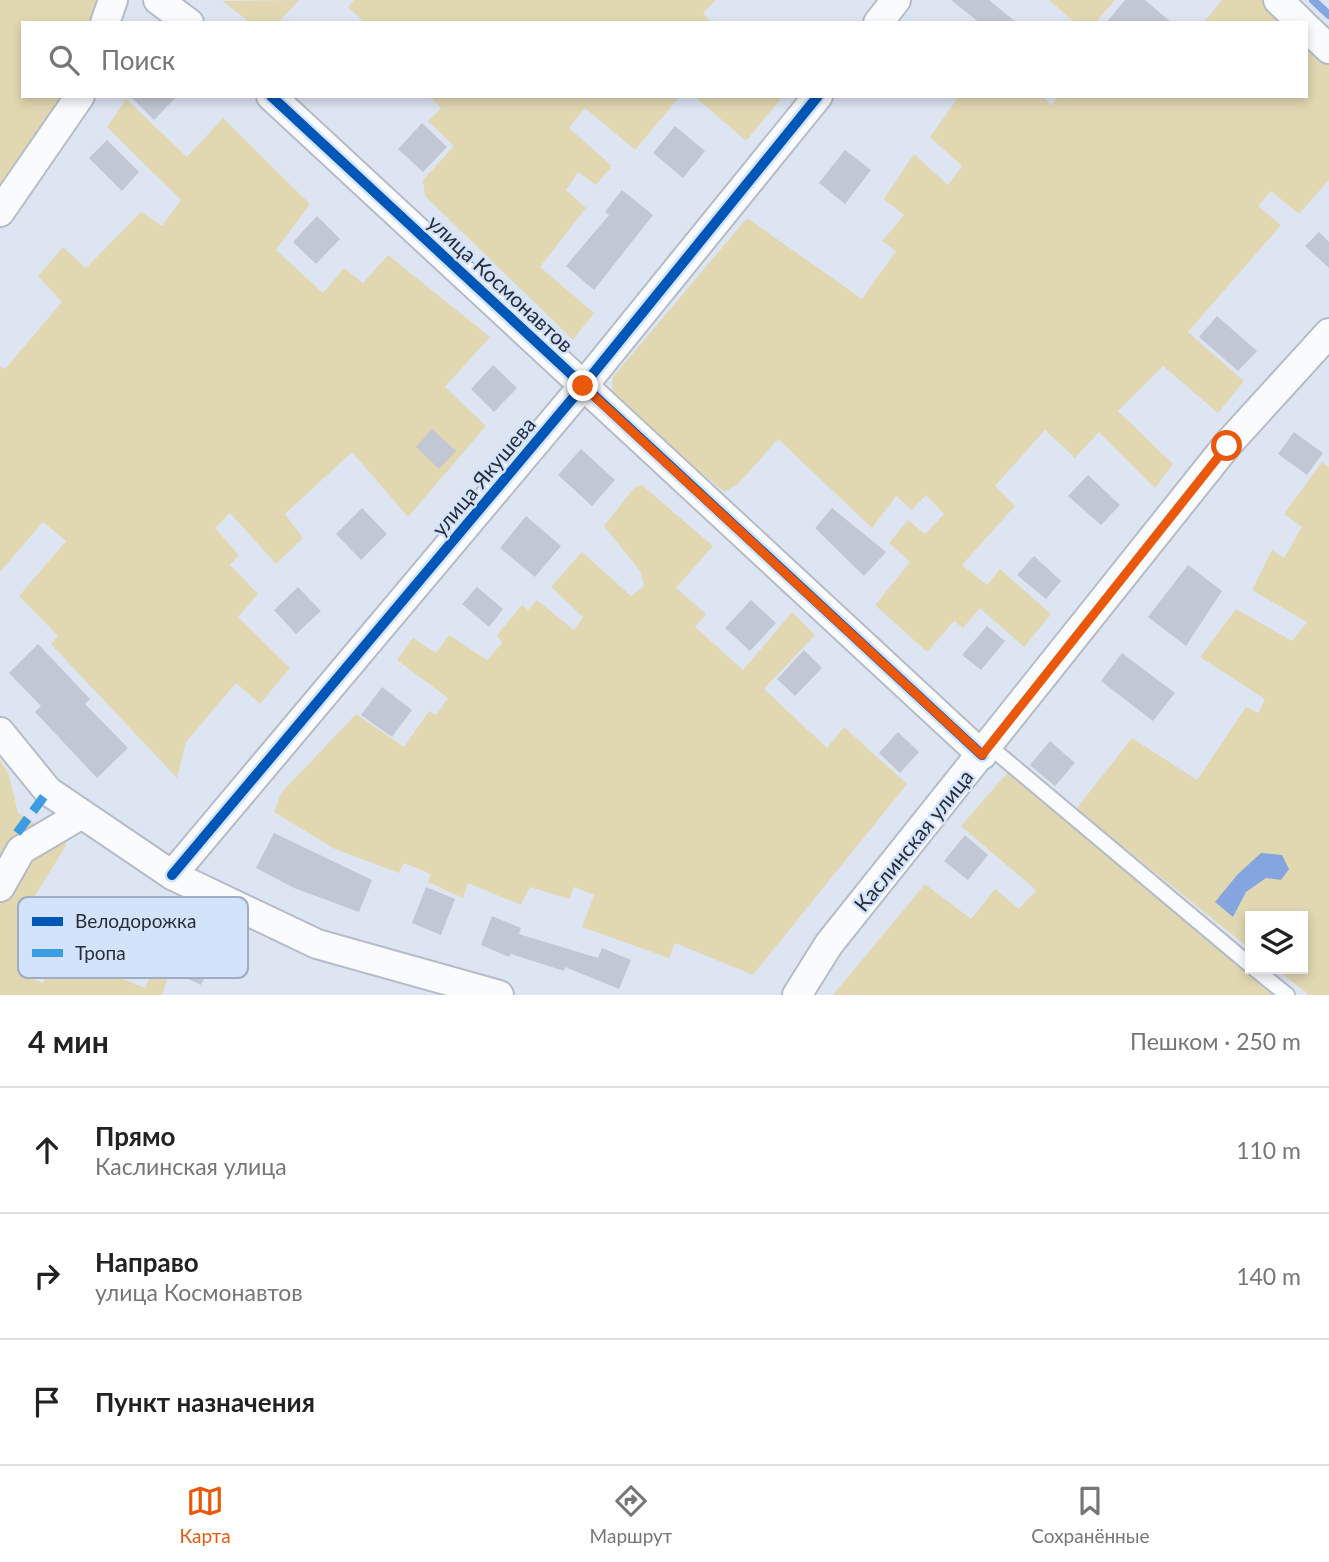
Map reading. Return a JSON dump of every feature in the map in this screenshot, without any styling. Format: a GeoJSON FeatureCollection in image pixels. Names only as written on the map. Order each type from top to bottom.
{"type":"FeatureCollection","features":[{"type":"Feature","properties":{"kind":"street"},"geometry":{"type":"LineString","coordinates":[[106,21],[113,0]]}},
{"type":"Feature","properties":{"kind":"street"},"geometry":{"type":"LineString","coordinates":[[158,0],[187,21]]}},
{"type":"Feature","properties":{"kind":"street"},"geometry":{"type":"LineString","coordinates":[[880,21],[896,0]]}},
{"type":"Feature","properties":{"kind":"street"},"geometry":{"type":"LineString","coordinates":[[1278,0],[1299,21]]}},
{"type":"Feature","properties":{"kind":"street"},"geometry":{"type":"LineString","coordinates":[[1308,29],[1329,49]]}},
{"type":"Feature","properties":{"kind":"street"},"geometry":{"type":"LineString","coordinates":[[0,212],[79,98]]}},
{"type":"Feature","properties":{"kind":"street","name":"улица Космонавтов"},"geometry":{"type":"LineString","coordinates":[[273,98],[583,386],[985,750]]}},
{"type":"Feature","properties":{"kind":"street","name":"улица Якушева"},"geometry":{"type":"LineString","coordinates":[[172,875],[583,386],[816,98]]}},
{"type":"Feature","properties":{"kind":"street","name":"Каслинская улица"},"geometry":{"type":"LineString","coordinates":[[797,995],[829,944],[1227,446],[1329,333]]}},
{"type":"Feature","properties":{"kind":"street"},"geometry":{"type":"LineString","coordinates":[[0,732],[48,791],[172,875],[218,897]]}},
{"type":"Feature","properties":{"kind":"street"},"geometry":{"type":"LineString","coordinates":[[0,887],[21,850],[82,814]]}},
{"type":"Feature","properties":{"kind":"street"},"geometry":{"type":"LineString","coordinates":[[248,911],[317,944],[499,995]]}},
{"type":"Feature","properties":{"kind":"lane"},"geometry":{"type":"LineString","coordinates":[[985,750],[1245,961]]}},
{"type":"Feature","properties":{"kind":"lane"},"geometry":{"type":"LineString","coordinates":[[1261,974],[1287,995]]}},
{"type":"Feature","properties":{"kind":"shaded area"},"geometry":{"type":"Polygon","coordinates":[[[0,0],[101,0],[98,21],[21,21],[21,98],[67,98],[0,194],[0,0]]]}},
{"type":"Feature","properties":{"kind":"shaded area"},"geometry":{"type":"Polygon","coordinates":[[[299,0],[280,21],[248,21],[222,1],[299,0]]]}},
{"type":"Feature","properties":{"kind":"shaded area"},"geometry":{"type":"Polygon","coordinates":[[[354,0],[716,0],[703,13],[710,21],[363,21],[348,7],[354,0]]]}},
{"type":"Feature","properties":{"kind":"shaded area"},"geometry":{"type":"Polygon","coordinates":[[[1049,0],[1115,0],[1097,21],[1073,21],[1049,0]]]}},
{"type":"Feature","properties":{"kind":"shaded area"},"geometry":{"type":"Polygon","coordinates":[[[1222,0],[1267,0],[1289,21],[1205,21],[1222,0]]]}},
{"type":"Feature","properties":{"kind":"shaded area"},"geometry":{"type":"Polygon","coordinates":[[[1308,40],[1329,59],[1329,180],[1299,214],[1271,191],[1258,206],[1281,225],[1188,332],[1244,381],[1218,413],[1163,366],[1118,411],[1173,464],[1155,488],[1099,432],[1075,458],[1045,430],[995,486],[1015,506],[962,565],[987,585],[1000,569],[1051,614],[1024,647],[980,608],[963,628],[954,621],[927,652],[875,605],[910,562],[889,543],[908,520],[925,534],[944,514],[926,495],[912,510],[896,496],[872,528],[778,439],[738,484],[724,492],[613,398],[612,378],[747,218],[862,299],[896,251],[882,241],[904,215],[884,199],[914,154],[948,185],[962,166],[930,137],[958,98],[1044,98],[1052,105],[1057,98],[1308,98],[1308,40]]]}},
{"type":"Feature","properties":{"kind":"shaded area"},"geometry":{"type":"Polygon","coordinates":[[[431,98],[678,98],[635,150],[585,108],[569,128],[612,166],[596,185],[578,172],[566,190],[586,208],[540,267],[594,313],[573,340],[425,196],[423,180],[454,146],[428,121],[441,108],[431,98]]]}},
{"type":"Feature","properties":{"kind":"shaded area"},"geometry":{"type":"Polygon","coordinates":[[[696,98],[781,98],[746,141],[696,98]]]}},
{"type":"Feature","properties":{"kind":"shaded area"},"geometry":{"type":"Polygon","coordinates":[[[126,99],[187,157],[223,118],[310,204],[276,250],[323,293],[344,268],[363,283],[388,255],[490,337],[445,387],[486,426],[408,517],[352,452],[285,514],[303,538],[276,564],[230,513],[215,528],[239,555],[230,565],[258,594],[238,617],[290,668],[260,704],[236,683],[186,742],[177,778],[51,644],[58,636],[19,596],[66,541],[43,522],[0,572],[0,366],[5,369],[62,302],[38,276],[63,247],[86,268],[141,212],[162,226],[181,200],[107,127],[126,99]]]}},
{"type":"Feature","properties":{"kind":"shaded area"},"geometry":{"type":"Polygon","coordinates":[[[1322,462],[1329,467],[1329,995],[1309,995],[1282,974],[1308,974],[1308,911],[1245,911],[1245,945],[1076,809],[1132,738],[1197,780],[1246,707],[1258,713],[1265,699],[1200,657],[1236,609],[1292,641],[1307,622],[1252,590],[1272,550],[1284,558],[1302,527],[1284,514],[1322,462]]]}},
{"type":"Feature","properties":{"kind":"shaded area"},"geometry":{"type":"Polygon","coordinates":[[[642,485],[713,546],[676,588],[706,614],[695,627],[743,670],[792,612],[815,635],[764,689],[827,748],[844,727],[907,784],[753,975],[675,943],[669,958],[582,927],[594,895],[574,887],[569,899],[530,887],[521,905],[468,883],[463,898],[428,882],[431,874],[404,863],[399,873],[333,848],[274,812],[281,793],[356,714],[404,747],[429,711],[436,715],[448,698],[397,660],[413,638],[436,653],[449,635],[487,660],[502,643],[497,635],[522,605],[528,610],[537,600],[574,630],[583,617],[551,587],[582,552],[631,596],[644,586],[640,571],[604,526],[634,488],[642,485]]]}},
{"type":"Feature","properties":{"kind":"shaded area"},"geometry":{"type":"Polygon","coordinates":[[[0,760],[9,775],[18,813],[67,844],[34,897],[18,897],[18,978],[30,978],[43,983],[45,978],[121,978],[145,988],[149,978],[167,980],[162,995],[0,995],[0,760]]]}},
{"type":"Feature","properties":{"kind":"shaded area"},"geometry":{"type":"Polygon","coordinates":[[[1008,772],[1272,995],[833,995],[925,884],[971,919],[995,889],[1019,909],[1036,890],[961,826],[1008,772]]]}},
{"type":"Feature","properties":{"kind":"water"},"geometry":{"type":"Polygon","coordinates":[[[1261,853],[1282,855],[1289,869],[1281,880],[1266,878],[1246,892],[1233,917],[1215,902],[1237,875],[1261,853]]]}},
{"type":"Feature","properties":{"kind":"building"},"geometry":{"type":"Polygon","coordinates":[[[951,0],[989,0],[1015,21],[977,21],[951,0]]]}},
{"type":"Feature","properties":{"kind":"building"},"geometry":{"type":"Polygon","coordinates":[[[1125,0],[1145,0],[1170,21],[1108,21],[1125,0]]]}},
{"type":"Feature","properties":{"kind":"building"},"geometry":{"type":"Polygon","coordinates":[[[132,98],[175,98],[154,120],[132,98]]]}},
{"type":"Feature","properties":{"kind":"building"},"geometry":{"type":"Polygon","coordinates":[[[422,123],[447,147],[423,172],[398,149],[422,123]]]}},
{"type":"Feature","properties":{"kind":"building"},"geometry":{"type":"Polygon","coordinates":[[[675,126],[705,151],[683,178],[653,153],[675,126]]]}},
{"type":"Feature","properties":{"kind":"building"},"geometry":{"type":"Polygon","coordinates":[[[107,140],[139,172],[122,191],[89,158],[107,140]]]}},
{"type":"Feature","properties":{"kind":"building"},"geometry":{"type":"Polygon","coordinates":[[[845,150],[871,170],[845,204],[819,183],[845,150]]]}},
{"type":"Feature","properties":{"kind":"building"},"geometry":{"type":"Polygon","coordinates":[[[622,190],[653,215],[594,290],[566,266],[609,215],[605,212],[622,190]]]}},
{"type":"Feature","properties":{"kind":"building"},"geometry":{"type":"Polygon","coordinates":[[[317,216],[340,239],[316,264],[293,242],[317,216]]]}},
{"type":"Feature","properties":{"kind":"building"},"geometry":{"type":"Polygon","coordinates":[[[1319,232],[1329,242],[1329,268],[1305,246],[1319,232]]]}},
{"type":"Feature","properties":{"kind":"building"},"geometry":{"type":"Polygon","coordinates":[[[1217,316],[1257,351],[1238,371],[1199,337],[1217,316]]]}},
{"type":"Feature","properties":{"kind":"building"},"geometry":{"type":"Polygon","coordinates":[[[493,365],[517,388],[494,412],[471,389],[493,365]]]}},
{"type":"Feature","properties":{"kind":"building"},"geometry":{"type":"Polygon","coordinates":[[[432,429],[456,451],[439,469],[416,447],[432,429]]]}},
{"type":"Feature","properties":{"kind":"building"},"geometry":{"type":"Polygon","coordinates":[[[1294,432],[1323,453],[1307,475],[1278,454],[1294,432]]]}},
{"type":"Feature","properties":{"kind":"building"},"geometry":{"type":"Polygon","coordinates":[[[581,449],[615,480],[592,506],[558,475],[581,449]]]}},
{"type":"Feature","properties":{"kind":"building"},"geometry":{"type":"Polygon","coordinates":[[[1088,475],[1120,505],[1101,525],[1068,496],[1088,475]]]}},
{"type":"Feature","properties":{"kind":"building"},"geometry":{"type":"Polygon","coordinates":[[[362,508],[387,534],[361,560],[336,534],[362,508]]]}},
{"type":"Feature","properties":{"kind":"building"},"geometry":{"type":"Polygon","coordinates":[[[832,508],[886,552],[864,576],[815,528],[832,508]]]}},
{"type":"Feature","properties":{"kind":"building"},"geometry":{"type":"Polygon","coordinates":[[[526,516],[561,546],[535,577],[500,548],[526,516]]]}},
{"type":"Feature","properties":{"kind":"building"},"geometry":{"type":"Polygon","coordinates":[[[1034,556],[1061,581],[1046,599],[1017,575],[1034,556]]]}},
{"type":"Feature","properties":{"kind":"building"},"geometry":{"type":"Polygon","coordinates":[[[1188,565],[1222,591],[1186,646],[1148,617],[1188,565]]]}},
{"type":"Feature","properties":{"kind":"building"},"geometry":{"type":"Polygon","coordinates":[[[298,587],[321,611],[296,634],[274,610],[298,587]]]}},
{"type":"Feature","properties":{"kind":"building"},"geometry":{"type":"Polygon","coordinates":[[[477,587],[503,609],[489,627],[462,604],[477,587]]]}},
{"type":"Feature","properties":{"kind":"building"},"geometry":{"type":"Polygon","coordinates":[[[751,600],[776,623],[750,651],[725,628],[751,600]]]}},
{"type":"Feature","properties":{"kind":"building"},"geometry":{"type":"Polygon","coordinates":[[[987,626],[1005,641],[981,670],[962,655],[987,626]]]}},
{"type":"Feature","properties":{"kind":"building"},"geometry":{"type":"Polygon","coordinates":[[[38,644],[90,699],[85,704],[128,748],[97,778],[35,712],[41,706],[9,673],[38,644]]]}},
{"type":"Feature","properties":{"kind":"building"},"geometry":{"type":"Polygon","coordinates":[[[804,650],[822,668],[795,696],[777,679],[804,650]]]}},
{"type":"Feature","properties":{"kind":"building"},"geometry":{"type":"Polygon","coordinates":[[[1122,653],[1175,693],[1153,721],[1101,681],[1122,653]]]}},
{"type":"Feature","properties":{"kind":"building"},"geometry":{"type":"Polygon","coordinates":[[[382,687],[412,710],[392,737],[361,715],[382,687]]]}},
{"type":"Feature","properties":{"kind":"building"},"geometry":{"type":"Polygon","coordinates":[[[898,732],[919,752],[900,773],[879,753],[898,732]]]}},
{"type":"Feature","properties":{"kind":"building"},"geometry":{"type":"Polygon","coordinates":[[[1050,741],[1075,763],[1055,786],[1030,765],[1050,741]]]}},
{"type":"Feature","properties":{"kind":"building"},"geometry":{"type":"Polygon","coordinates":[[[274,833],[372,880],[359,912],[294,888],[256,868],[274,833]]]}},
{"type":"Feature","properties":{"kind":"building"},"geometry":{"type":"Polygon","coordinates":[[[965,835],[988,855],[968,880],[944,861],[965,835]]]}},
{"type":"Feature","properties":{"kind":"building"},"geometry":{"type":"Polygon","coordinates":[[[426,887],[455,899],[441,935],[412,923],[426,887]]]}},
{"type":"Feature","properties":{"kind":"building"},"geometry":{"type":"Polygon","coordinates":[[[492,916],[521,928],[519,934],[598,958],[602,948],[631,960],[619,989],[565,967],[564,971],[511,954],[509,957],[481,945],[492,916]]]}},
{"type":"Feature","properties":{"kind":"building"},"geometry":{"type":"Polygon","coordinates":[[[186,978],[204,978],[201,985],[186,978]]]}},
{"type":"Feature","properties":{"kind":"waterway"},"geometry":{"type":"LineString","coordinates":[[1313,0],[1329,15]]}},
{"type":"Feature","properties":{"kind":"marked path"},"geometry":{"type":"LineString","coordinates":[[17,833],[48,791]]}},
{"type":"Feature","properties":{"kind":"cycle path"},"geometry":{"type":"LineString","coordinates":[[273,98],[982,755]]}},
{"type":"Feature","properties":{"kind":"cycle path"},"geometry":{"type":"LineString","coordinates":[[172,875],[583,386],[816,98]]}},
{"type":"Feature","properties":{"kind":"route"},"geometry":{"type":"LineString","coordinates":[[583,386],[982,755],[1227,446]]}}]}
